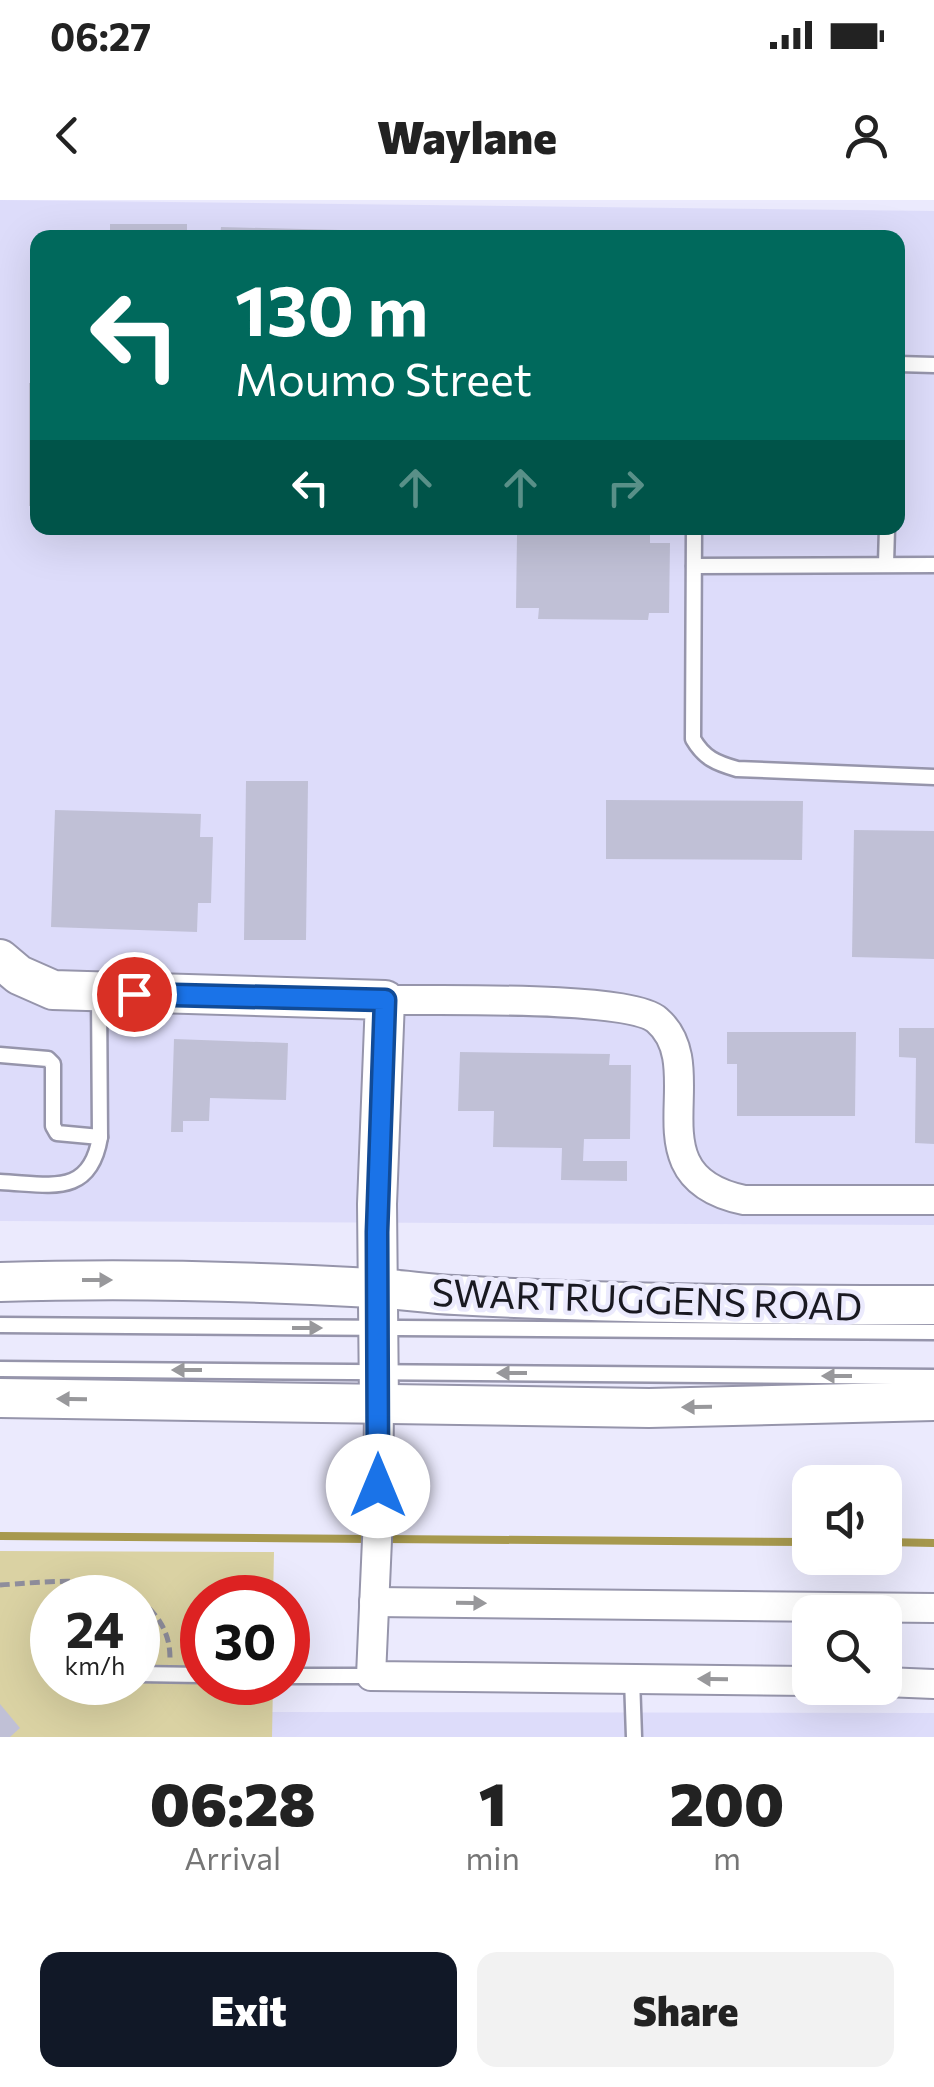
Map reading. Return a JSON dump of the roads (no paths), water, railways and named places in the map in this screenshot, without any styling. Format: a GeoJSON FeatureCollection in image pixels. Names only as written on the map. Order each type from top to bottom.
{"type":"FeatureCollection","features":[{"type":"Feature","properties":{"kind":"main road"},"geometry":{"type":"LineString","coordinates":[[0,959],[19,976],[53,990],[385,1000],[376,1288],[378,1388]]}},
{"type":"Feature","properties":{"kind":"main road","name":"SWARTRUGGENS ROAD"},"geometry":{"type":"LineString","coordinates":[[0,1282],[92,1279],[725,1304],[934,1306]]}},
{"type":"Feature","properties":{"kind":"main road"},"geometry":{"type":"LineString","coordinates":[[0,1398],[378,1388],[649,1408],[934,1402]]}},
{"type":"Feature","properties":{"kind":"street"},"geometry":{"type":"LineString","coordinates":[[385,1000],[633,1008],[656,1018],[670,1037],[677,1061],[678,1131],[684,1160],[707,1185],[725,1196],[744,1200],[934,1200]]}},
{"type":"Feature","properties":{"kind":"street"},"geometry":{"type":"LineString","coordinates":[[378,1388],[371,1676],[792,1681]]}},
{"type":"Feature","properties":{"kind":"street"},"geometry":{"type":"LineString","coordinates":[[374,1602],[934,1608]]}},
{"type":"Feature","properties":{"kind":"street"},"geometry":{"type":"LineString","coordinates":[[902,1683],[934,1684]]}},
{"type":"Feature","properties":{"kind":"lane"},"geometry":{"type":"LineString","coordinates":[[905,364],[934,365]]}},
{"type":"Feature","properties":{"kind":"lane"},"geometry":{"type":"LineString","coordinates":[[694,535],[693,739],[702,755],[737,769],[934,777]]}},
{"type":"Feature","properties":{"kind":"lane"},"geometry":{"type":"LineString","coordinates":[[886,564],[887,535]]}},
{"type":"Feature","properties":{"kind":"lane"},"geometry":{"type":"LineString","coordinates":[[694,566],[934,565]]}},
{"type":"Feature","properties":{"kind":"lane"},"geometry":{"type":"LineString","coordinates":[[0,1182],[62,1185],[83,1178],[96,1159],[100,1137],[98,993]]}},
{"type":"Feature","properties":{"kind":"lane"},"geometry":{"type":"LineString","coordinates":[[0,1055],[48,1059],[53,1064],[52,1126],[57,1133],[100,1137]]}},
{"type":"Feature","properties":{"kind":"lane"},"geometry":{"type":"LineString","coordinates":[[0,1326],[934,1332]]}},
{"type":"Feature","properties":{"kind":"lane"},"geometry":{"type":"LineString","coordinates":[[0,1369],[378,1388],[934,1377]]}},
{"type":"Feature","properties":{"kind":"lane"},"geometry":{"type":"LineString","coordinates":[[310,1676],[371,1676]]}},
{"type":"Feature","properties":{"kind":"lane"},"geometry":{"type":"LineString","coordinates":[[632,1677],[634,1737]]}},
{"type":"Feature","properties":{"kind":"waterway"},"geometry":{"type":"LineString","coordinates":[[0,1536],[370,1539]]}},
{"type":"Feature","properties":{"kind":"waterway"},"geometry":{"type":"LineString","coordinates":[[384,1539],[792,1542]]}},
{"type":"Feature","properties":{"kind":"waterway"},"geometry":{"type":"LineString","coordinates":[[902,1542],[934,1543]]}}]}
